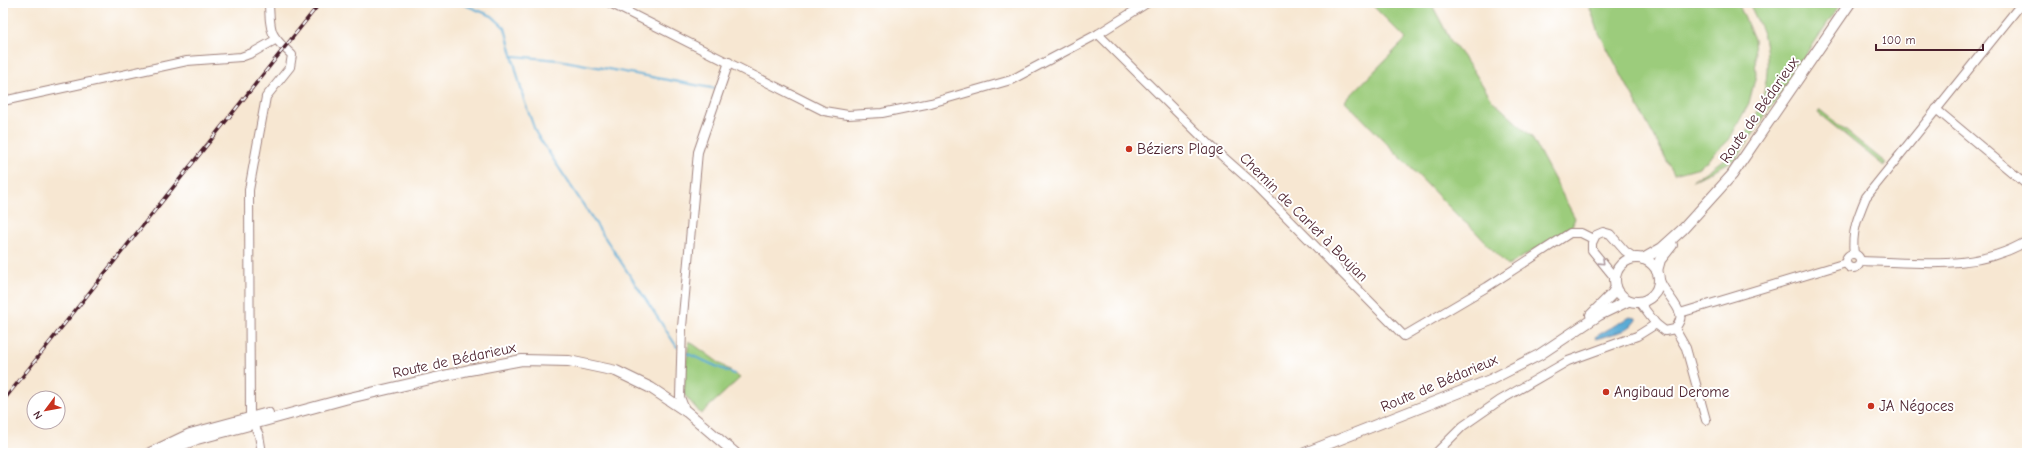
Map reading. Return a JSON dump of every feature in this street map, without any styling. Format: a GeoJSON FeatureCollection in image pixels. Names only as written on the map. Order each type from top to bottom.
{"type":"FeatureCollection","features":[{"type":"Feature","properties":{"kind":"main road","name":"Route de Bédarieux"},"geometry":{"type":"LineString","coordinates":[[1639,258],[1662,248],[1683,229],[1732,175],[1850,3]]}},
{"type":"Feature","properties":{"kind":"main road","name":"Route de Bédarieux"},"geometry":{"type":"LineString","coordinates":[[1658,275],[1660,260],[1683,229]]}},
{"type":"Feature","properties":{"kind":"main road"},"geometry":{"type":"LineString","coordinates":[[1639,258],[1649,261],[1658,275],[1656,292],[1652,297],[1640,303],[1628,301],[1619,293],[1616,283],[1616,272],[1624,263],[1639,258]]}},
{"type":"Feature","properties":{"kind":"main road","name":"Route de Bédarieux"},"geometry":{"type":"LineString","coordinates":[[1579,328],[1613,293],[1616,283]]}},
{"type":"Feature","properties":{"kind":"main road","name":"Route de Bédarieux"},"geometry":{"type":"LineString","coordinates":[[1305,453],[1490,380],[1539,355],[1599,315],[1628,301]]}},
{"type":"Feature","properties":{"kind":"main road","name":"Route de Bédarieux"},"geometry":{"type":"LineString","coordinates":[[150,453],[190,434],[253,421],[345,398],[470,370],[522,360],[569,361],[616,371],[651,388],[687,412],[734,453]]}},
{"type":"Feature","properties":{"kind":"main road","name":"Route de Bédarieux"},"geometry":{"type":"LineString","coordinates":[[161,453],[197,439],[253,421]]}},
{"type":"Feature","properties":{"kind":"street"},"geometry":{"type":"LineString","coordinates":[[262,453],[259,435],[253,421],[249,190],[266,97],[290,67],[292,56],[275,40],[270,28],[269,3]]}},
{"type":"Feature","properties":{"kind":"street"},"geometry":{"type":"LineString","coordinates":[[610,3],[824,111],[848,115],[882,113],[931,103],[1010,80],[1098,34],[1147,3]]}},
{"type":"Feature","properties":{"kind":"street"},"geometry":{"type":"LineString","coordinates":[[1854,254],[1853,240],[1856,222],[1866,197],[2022,3]]}},
{"type":"Feature","properties":{"kind":"street","name":"Chemin de Carlet à Boujan"},"geometry":{"type":"LineString","coordinates":[[1098,34],[1212,147],[1256,186],[1404,336],[1487,287],[1570,233],[1581,233],[1593,239]]}},
{"type":"Feature","properties":{"kind":"street"},"geometry":{"type":"LineString","coordinates":[[3,101],[187,61],[241,57],[252,53],[275,40]]}},
{"type":"Feature","properties":{"kind":"street"},"geometry":{"type":"LineString","coordinates":[[687,412],[680,397],[682,327],[698,152],[729,62]]}},
{"type":"Feature","properties":{"kind":"street"},"geometry":{"type":"LineString","coordinates":[[1936,109],[2027,185]]}},
{"type":"Feature","properties":{"kind":"street"},"geometry":{"type":"LineString","coordinates":[[1616,283],[1594,253],[1591,246],[1593,239],[1600,233],[1610,234],[1625,251],[1639,258]]}},
{"type":"Feature","properties":{"kind":"street"},"geometry":{"type":"LineString","coordinates":[[1861,261],[1954,264],[1977,261],[1996,256],[2027,241]]}},
{"type":"Feature","properties":{"kind":"street"},"geometry":{"type":"LineString","coordinates":[[1846,263],[1849,255],[1854,254],[1859,256],[1861,261]]}},
{"type":"Feature","properties":{"kind":"street"},"geometry":{"type":"LineString","coordinates":[[1846,263],[1850,267],[1854,268],[1859,266],[1861,261]]}},
{"type":"Feature","properties":{"kind":"street"},"geometry":{"type":"LineString","coordinates":[[1680,313],[1846,263]]}},
{"type":"Feature","properties":{"kind":"street"},"geometry":{"type":"LineString","coordinates":[[1640,303],[1656,324],[1665,331],[1675,328],[1680,320],[1680,313],[1667,295],[1658,275]]}},
{"type":"Feature","properties":{"kind":"street"},"geometry":{"type":"LineString","coordinates":[[1436,453],[1464,426],[1500,401],[1568,361],[1628,339],[1656,324]]}},
{"type":"Feature","properties":{"kind":"street"},"geometry":{"type":"LineString","coordinates":[[1675,328],[1686,348],[1706,420]]}},
{"type":"Feature","properties":{"kind":"green space"},"geometry":{"type":"Polygon","coordinates":[[[1370,3],[1431,3],[1451,41],[1473,70],[1492,100],[1531,136],[1575,218],[1572,226],[1508,266],[1345,101],[1406,39],[1370,3]]]}},
{"type":"Feature","properties":{"kind":"green space"},"geometry":{"type":"Polygon","coordinates":[[[1588,3],[1738,3],[1754,39],[1756,75],[1749,103],[1729,140],[1700,167],[1674,174],[1599,33],[1588,3]]]}},
{"type":"Feature","properties":{"kind":"green space"},"geometry":{"type":"Polygon","coordinates":[[[1749,3],[1841,3],[1736,159],[1692,181],[1718,164],[1741,141],[1762,101],[1767,72],[1767,57],[1762,32],[1749,3]]]}},
{"type":"Feature","properties":{"kind":"green space"},"geometry":{"type":"Polygon","coordinates":[[[1820,110],[1886,163],[1884,166],[1818,113],[1820,110]]]}},
{"type":"Feature","properties":{"kind":"green space"},"geometry":{"type":"Polygon","coordinates":[[[689,341],[740,378],[701,414],[683,393],[689,341]]]}},
{"type":"Feature","properties":{"kind":"water"},"geometry":{"type":"Polygon","coordinates":[[[1629,317],[1636,318],[1631,326],[1623,331],[1596,339],[1595,337],[1629,317]]]}},
{"type":"Feature","properties":{"kind":"waterway"},"geometry":{"type":"LineString","coordinates":[[460,3],[492,16],[505,28],[524,100],[536,133],[677,347]]}},
{"type":"Feature","properties":{"kind":"waterway"},"geometry":{"type":"LineString","coordinates":[[514,56],[559,60],[717,89]]}},
{"type":"Feature","properties":{"kind":"waterway"},"geometry":{"type":"LineString","coordinates":[[686,353],[734,374]]}},
{"type":"Feature","properties":{"kind":"railway"},"geometry":{"type":"LineString","coordinates":[[3,401],[320,3]]}},
{"type":"Feature","properties":{"kind":"place","name":"Béziers Plage"},"geometry":{"type":"Point","coordinates":[1129,149]}},
{"type":"Feature","properties":{"kind":"place","name":"Angibaud Derome"},"geometry":{"type":"Point","coordinates":[1606,392]}},
{"type":"Feature","properties":{"kind":"place","name":"JA Négoces"},"geometry":{"type":"Point","coordinates":[1871,406]}}]}
